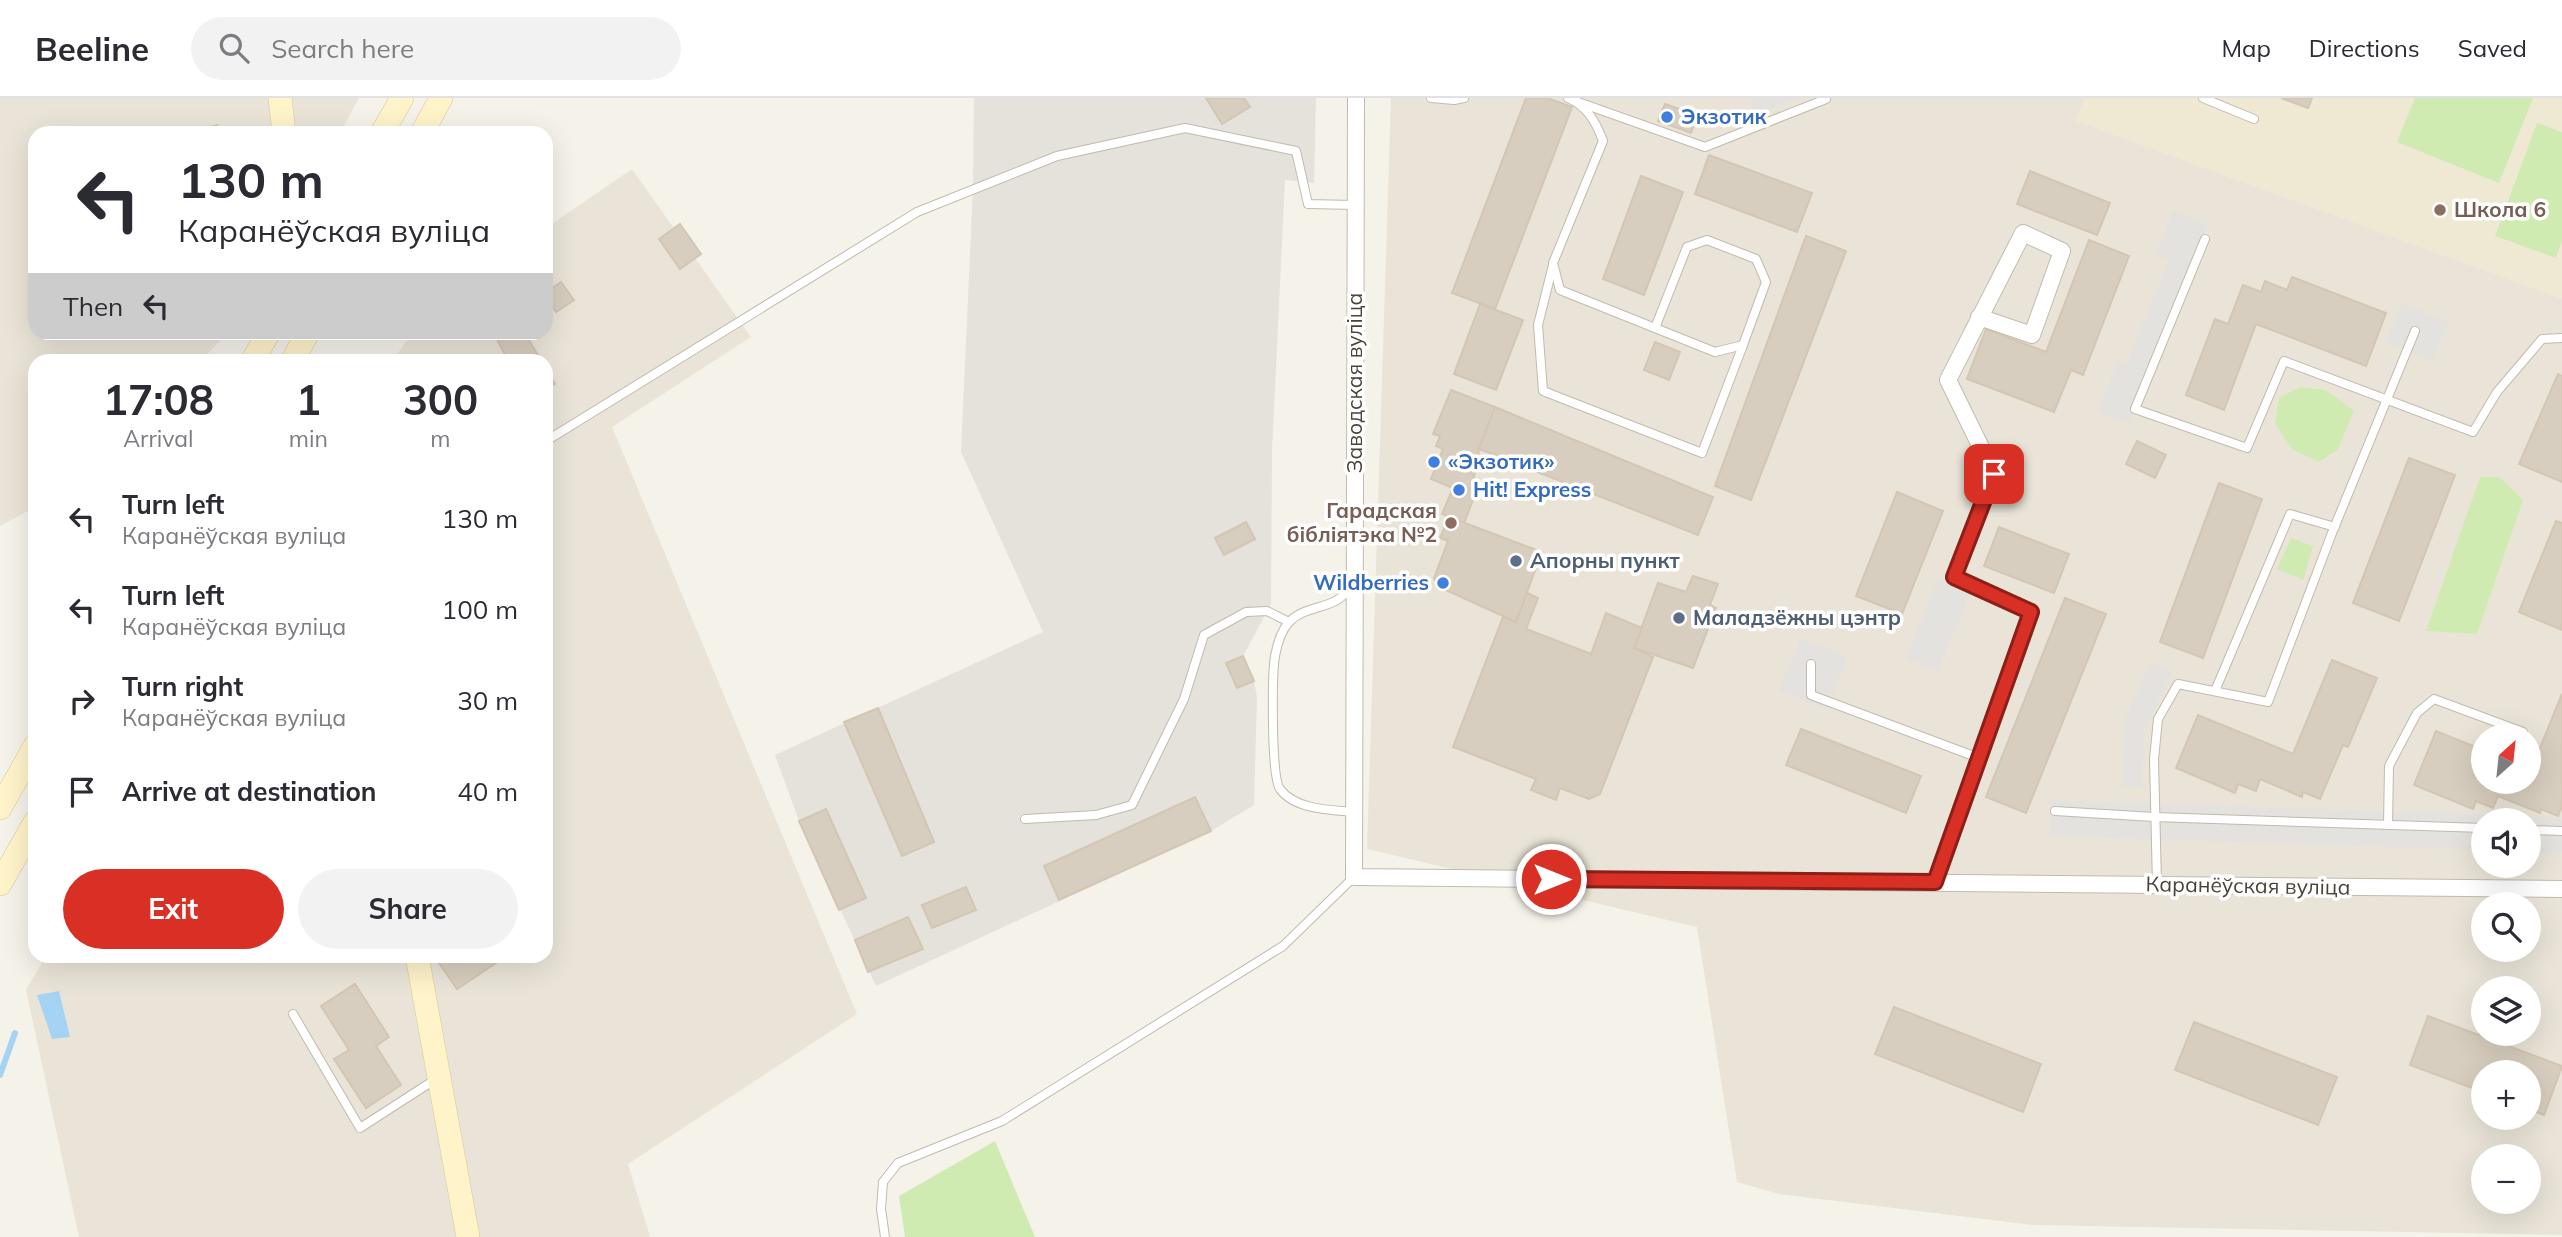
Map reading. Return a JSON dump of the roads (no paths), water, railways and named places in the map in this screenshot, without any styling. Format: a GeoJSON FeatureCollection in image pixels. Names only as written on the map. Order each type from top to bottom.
{"type":"FeatureCollection","features":[{"type":"Feature","properties":{"kind":"street"},"geometry":{"type":"LineString","coordinates":[[279,98],[283,126]]}},
{"type":"Feature","properties":{"kind":"street"},"geometry":{"type":"LineString","coordinates":[[386,126],[402,98]]}},
{"type":"Feature","properties":{"kind":"street"},"geometry":{"type":"LineString","coordinates":[[426,126],[441,98]]}},
{"type":"Feature","properties":{"kind":"street","name":"Заводская вуліца"},"geometry":{"type":"LineString","coordinates":[[1354,877],[1356,98]]}},
{"type":"Feature","properties":{"kind":"street"},"geometry":{"type":"LineString","coordinates":[[1935,882],[2031,612],[1954,577],[1994,474],[1948,380],[1979,317],[2023,233],[2062,251],[2032,335],[1979,317]]}},
{"type":"Feature","properties":{"kind":"street"},"geometry":{"type":"LineString","coordinates":[[0,808],[28,758]]}},
{"type":"Feature","properties":{"kind":"street"},"geometry":{"type":"LineString","coordinates":[[0,884],[28,834]]}},
{"type":"Feature","properties":{"kind":"street","name":"Каранёўская вуліца"},"geometry":{"type":"LineString","coordinates":[[1354,877],[2562,889]]}},
{"type":"Feature","properties":{"kind":"street"},"geometry":{"type":"LineString","coordinates":[[417,963],[468,1237]]}},
{"type":"Feature","properties":{"kind":"lane"},"geometry":{"type":"LineString","coordinates":[[1431,98],[1464,98]]}},
{"type":"Feature","properties":{"kind":"lane"},"geometry":{"type":"LineString","coordinates":[[2203,98],[2255,119]]}},
{"type":"Feature","properties":{"kind":"lane"},"geometry":{"type":"LineString","coordinates":[[1572,100],[1705,147],[1826,99]]}},
{"type":"Feature","properties":{"kind":"lane"},"geometry":{"type":"LineString","coordinates":[[1572,100],[1596,121],[1603,141],[1553,263],[1538,325],[1543,391],[1702,453],[1766,282],[1756,259],[1707,240],[1687,247],[1656,328]]}},
{"type":"Feature","properties":{"kind":"lane"},"geometry":{"type":"LineString","coordinates":[[553,437],[917,212],[1057,156],[1185,128],[1296,151],[1308,204],[1355,205]]}},
{"type":"Feature","properties":{"kind":"lane"},"geometry":{"type":"LineString","coordinates":[[2206,239],[2135,410],[2247,448],[2284,361],[2473,432],[2497,392],[2542,339],[2562,338]]}},
{"type":"Feature","properties":{"kind":"lane"},"geometry":{"type":"LineString","coordinates":[[1553,263],[1560,290],[1715,352],[1743,345]]}},
{"type":"Feature","properties":{"kind":"lane"},"geometry":{"type":"LineString","coordinates":[[2157,885],[2154,759],[2158,719],[2178,684],[2268,702],[2334,527],[2415,331]]}},
{"type":"Feature","properties":{"kind":"lane"},"geometry":{"type":"LineString","coordinates":[[2215,691],[2290,514],[2334,527]]}},
{"type":"Feature","properties":{"kind":"lane"},"geometry":{"type":"LineString","coordinates":[[1354,584],[1338,600],[1302,612],[1289,622],[1279,639],[1275,659],[1274,770],[1279,788],[1289,797],[1315,809],[1354,812]]}},
{"type":"Feature","properties":{"kind":"lane"},"geometry":{"type":"LineString","coordinates":[[1025,819],[1096,815],[1132,805],[1184,699],[1204,635],[1246,612],[1267,611],[1289,622]]}},
{"type":"Feature","properties":{"kind":"lane"},"geometry":{"type":"LineString","coordinates":[[1811,664],[1811,695],[1979,758]]}},
{"type":"Feature","properties":{"kind":"lane"},"geometry":{"type":"LineString","coordinates":[[2388,825],[2389,766],[2417,713],[2434,699],[2501,724]]}},
{"type":"Feature","properties":{"kind":"lane"},"geometry":{"type":"LineString","coordinates":[[2055,811],[2471,828]]}},
{"type":"Feature","properties":{"kind":"lane"},"geometry":{"type":"LineString","coordinates":[[2541,830],[2562,831]]}},
{"type":"Feature","properties":{"kind":"lane"},"geometry":{"type":"LineString","coordinates":[[885,1237],[881,1209],[883,1182],[898,1163],[1002,1121],[1283,946],[1354,877]]}},
{"type":"Feature","properties":{"kind":"lane"},"geometry":{"type":"LineString","coordinates":[[293,1014],[360,1128],[439,1078]]}},
{"type":"Feature","properties":{"kind":"water"},"geometry":{"type":"Polygon","coordinates":[[[59,991],[70,1037],[52,1039],[37,995],[59,991]]]}},
{"type":"Feature","properties":{"kind":"waterway"},"geometry":{"type":"LineString","coordinates":[[0,1075],[15,1033]]}},
{"type":"Feature","properties":{"kind":"place","name":"Экзотик"},"geometry":{"type":"Point","coordinates":[1667,117]}},
{"type":"Feature","properties":{"kind":"place","name":"Школа 6"},"geometry":{"type":"Point","coordinates":[2440,210]}},
{"type":"Feature","properties":{"kind":"place","name":"«Экзотик»"},"geometry":{"type":"Point","coordinates":[1434,462]}},
{"type":"Feature","properties":{"kind":"place","name":"Hit! Express"},"geometry":{"type":"Point","coordinates":[1459,490]}},
{"type":"Feature","properties":{"kind":"place","name":"Гарадская бібліятэка №2"},"geometry":{"type":"Point","coordinates":[1451,523]}},
{"type":"Feature","properties":{"kind":"place","name":"Апорны пункт"},"geometry":{"type":"Point","coordinates":[1516,561]}},
{"type":"Feature","properties":{"kind":"place","name":"Wildberries"},"geometry":{"type":"Point","coordinates":[1443,583]}},
{"type":"Feature","properties":{"kind":"place","name":"Маладзёжны цэнтр"},"geometry":{"type":"Point","coordinates":[1679,618]}}]}
